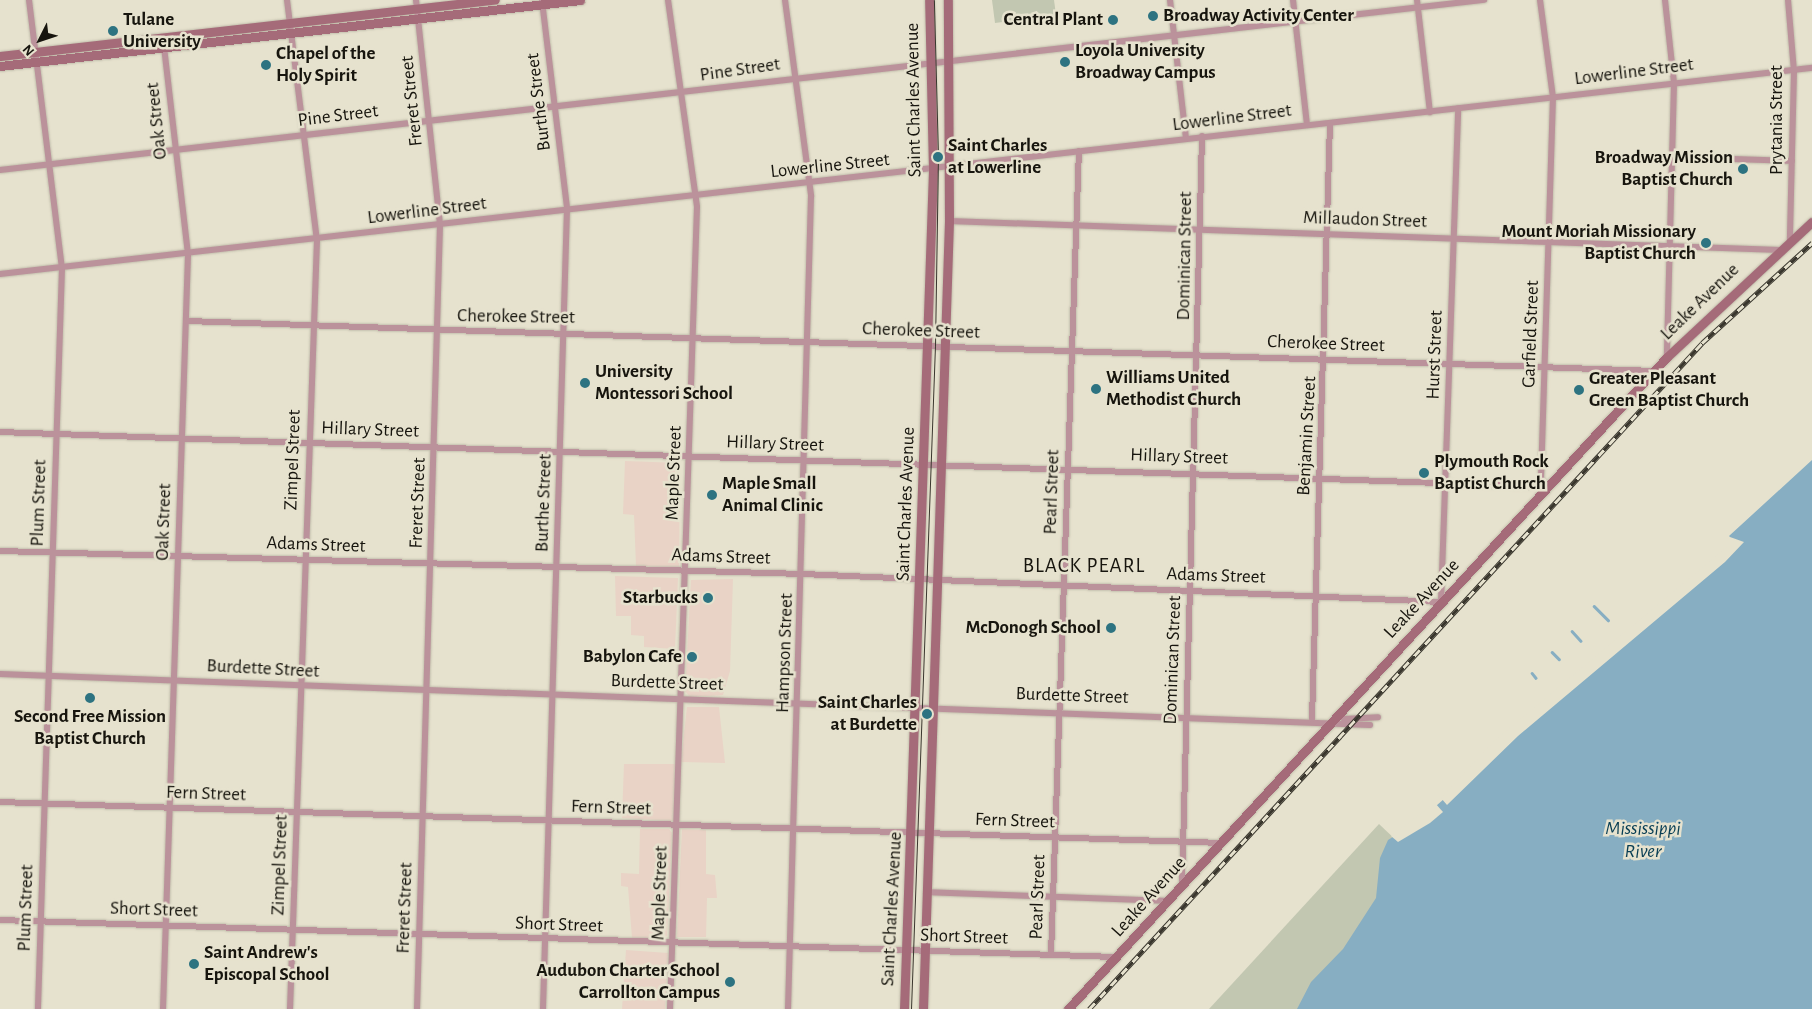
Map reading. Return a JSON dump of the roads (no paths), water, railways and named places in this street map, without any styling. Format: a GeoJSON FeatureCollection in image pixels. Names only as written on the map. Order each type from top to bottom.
{"type":"FeatureCollection","features":[{"type":"Feature","properties":{"kind":"street","name":"Plum Street"},"geometry":{"type":"LineString","coordinates":[[29,0],[62,268],[38,1009]]}},
{"type":"Feature","properties":{"kind":"street","name":"Zimpel Street"},"geometry":{"type":"LineString","coordinates":[[287,0],[316,240],[299,686],[290,1009]]}},
{"type":"Feature","properties":{"kind":"street"},"geometry":{"type":"LineString","coordinates":[[0,56],[290,23],[417,4],[495,0]]}},
{"type":"Feature","properties":{"kind":"street"},"geometry":{"type":"LineString","coordinates":[[0,66],[418,19],[542,2],[580,0]]}},
{"type":"Feature","properties":{"kind":"street","name":"Maple Street"},"geometry":{"type":"LineString","coordinates":[[668,0],[695,195],[686,571],[670,1009]]}},
{"type":"Feature","properties":{"kind":"street","name":"Hampson Street"},"geometry":{"type":"LineString","coordinates":[[786,0],[794,78],[809,184],[810,342],[788,1009]]}},
{"type":"Feature","properties":{"kind":"street","name":"Saint Charles Avenue"},"geometry":{"type":"LineString","coordinates":[[904,1009],[917,706],[933,170],[929,0]]}},
{"type":"Feature","properties":{"kind":"street","name":"Saint Charles Avenue"},"geometry":{"type":"LineString","coordinates":[[923,1009],[936,581],[946,347],[950,168],[948,0]]}},
{"type":"Feature","properties":{"kind":"street"},"geometry":{"type":"LineString","coordinates":[[1170,0],[1186,138]]}},
{"type":"Feature","properties":{"kind":"street"},"geometry":{"type":"LineString","coordinates":[[1293,0],[1307,124]]}},
{"type":"Feature","properties":{"kind":"street","name":"Pine Street"},"geometry":{"type":"LineString","coordinates":[[0,170],[680,93],[930,61],[1296,21],[1418,3],[1484,0]]}},
{"type":"Feature","properties":{"kind":"street","name":"Garfield Street"},"geometry":{"type":"LineString","coordinates":[[1540,0],[1552,97],[1541,479],[1548,487]]}},
{"type":"Feature","properties":{"kind":"street"},"geometry":{"type":"LineString","coordinates":[[1665,0],[1674,82],[1667,357]]}},
{"type":"Feature","properties":{"kind":"street","name":"Prytania Street"},"geometry":{"type":"LineString","coordinates":[[1788,0],[1794,70],[1790,240]]}},
{"type":"Feature","properties":{"kind":"street","name":"Burthe Street"},"geometry":{"type":"LineString","coordinates":[[542,2],[567,209],[565,332],[543,1009]]}},
{"type":"Feature","properties":{"kind":"street"},"geometry":{"type":"LineString","coordinates":[[1418,3],[1430,112]]}},
{"type":"Feature","properties":{"kind":"street","name":"Freret Street"},"geometry":{"type":"LineString","coordinates":[[416,1009],[439,330],[440,225],[417,4]]}},
{"type":"Feature","properties":{"kind":"street","name":"Oak Street"},"geometry":{"type":"LineString","coordinates":[[163,38],[188,255],[163,1009]]}},
{"type":"Feature","properties":{"kind":"street","name":"Lowerline Street"},"geometry":{"type":"LineString","coordinates":[[0,274],[188,255],[567,209],[933,170],[1202,136],[1812,68]]}},
{"type":"Feature","properties":{"kind":"street","name":"Hurst Street"},"geometry":{"type":"LineString","coordinates":[[1441,602],[1458,108]]}},
{"type":"Feature","properties":{"kind":"street","name":"Benjamin Street"},"geometry":{"type":"LineString","coordinates":[[1312,720],[1314,594],[1325,359],[1330,123]]}},
{"type":"Feature","properties":{"kind":"street","name":"Dominican Street"},"geometry":{"type":"LineString","coordinates":[[1182,886],[1181,841],[1202,229],[1202,136]]}},
{"type":"Feature","properties":{"kind":"street","name":"Pearl Street"},"geometry":{"type":"LineString","coordinates":[[1051,955],[1079,151]]}},
{"type":"Feature","properties":{"kind":"street"},"geometry":{"type":"LineString","coordinates":[[1673,157],[1792,161]]}},
{"type":"Feature","properties":{"kind":"street","name":"Millaudon Street"},"geometry":{"type":"LineString","coordinates":[[949,221],[1780,250]]}},
{"type":"Feature","properties":{"kind":"street","name":"Leake Avenue"},"geometry":{"type":"LineString","coordinates":[[1068,1009],[1667,357],[1790,240],[1812,222]]}},
{"type":"Feature","properties":{"kind":"street","name":"Cherokee Street"},"geometry":{"type":"LineString","coordinates":[[187,321],[439,330],[565,332],[1655,371]]}},
{"type":"Feature","properties":{"kind":"street","name":"Hillary Street"},"geometry":{"type":"LineString","coordinates":[[0,432],[941,465],[1068,467],[1446,481],[1548,487]]}},
{"type":"Feature","properties":{"kind":"street","name":"Adams Street"},"geometry":{"type":"LineString","coordinates":[[0,551],[803,574],[936,581],[1314,594],[1441,602]]}},
{"type":"Feature","properties":{"kind":"street","name":"Burdette Street"},"geometry":{"type":"LineString","coordinates":[[0,674],[299,686],[1333,720]]}},
{"type":"Feature","properties":{"kind":"street"},"geometry":{"type":"LineString","coordinates":[[1333,720],[1378,717]]}},
{"type":"Feature","properties":{"kind":"street"},"geometry":{"type":"LineString","coordinates":[[1333,720],[1370,725]]}},
{"type":"Feature","properties":{"kind":"street","name":"Fern Street"},"geometry":{"type":"LineString","coordinates":[[0,802],[1220,843]]}},
{"type":"Feature","properties":{"kind":"street"},"geometry":{"type":"LineString","coordinates":[[926,892],[1168,901]]}},
{"type":"Feature","properties":{"kind":"street","name":"Short Street"},"geometry":{"type":"LineString","coordinates":[[0,920],[419,933],[545,940],[1117,957]]}},
{"type":"Feature","properties":{"kind":"water","name":"Mississippi River"},"geometry":{"type":"Polygon","coordinates":[[[1812,460],[1812,1009],[1297,1009],[1311,982],[1343,949],[1376,898],[1380,858],[1388,840],[1420,820],[1736,543],[1729,536],[1812,460]]]}},
{"type":"Feature","properties":{"kind":"waterway"},"geometry":{"type":"LineString","coordinates":[[1594,606],[1608,620]]}},
{"type":"Feature","properties":{"kind":"waterway"},"geometry":{"type":"LineString","coordinates":[[1572,631],[1581,641]]}},
{"type":"Feature","properties":{"kind":"waterway"},"geometry":{"type":"LineString","coordinates":[[1552,652],[1559,659]]}},
{"type":"Feature","properties":{"kind":"waterway"},"geometry":{"type":"LineString","coordinates":[[1532,673],[1536,678]]}},
{"type":"Feature","properties":{"kind":"tram line"},"geometry":{"type":"LineString","coordinates":[[911,1009],[935,346],[938,157],[934,0]]}},
{"type":"Feature","properties":{"kind":"railway"},"geometry":{"type":"LineString","coordinates":[[1089,1009],[1702,343],[1812,243]]}},
{"type":"Feature","properties":{"kind":"place","name":"Broadway Activity Center"},"geometry":{"type":"Point","coordinates":[1153,16]}},
{"type":"Feature","properties":{"kind":"place","name":"Central Plant"},"geometry":{"type":"Point","coordinates":[1113,20]}},
{"type":"Feature","properties":{"kind":"place","name":"Tulane University"},"geometry":{"type":"Point","coordinates":[113,31]}},
{"type":"Feature","properties":{"kind":"place","name":"Loyola University Broadway Campus"},"geometry":{"type":"Point","coordinates":[1065,62]}},
{"type":"Feature","properties":{"kind":"place","name":"Chapel of the Holy Spirit"},"geometry":{"type":"Point","coordinates":[266,65]}},
{"type":"Feature","properties":{"kind":"place","name":"Saint Charles at Lowerline"},"geometry":{"type":"Point","coordinates":[938,157]}},
{"type":"Feature","properties":{"kind":"place","name":"Broadway Mission Baptist Church"},"geometry":{"type":"Point","coordinates":[1743,169]}},
{"type":"Feature","properties":{"kind":"place","name":"Mount Moriah Missionary Baptist Church"},"geometry":{"type":"Point","coordinates":[1706,243]}},
{"type":"Feature","properties":{"kind":"place","name":"University Montessori School"},"geometry":{"type":"Point","coordinates":[585,383]}},
{"type":"Feature","properties":{"kind":"place","name":"Williams United Methodist Church"},"geometry":{"type":"Point","coordinates":[1096,389]}},
{"type":"Feature","properties":{"kind":"place","name":"Greater Pleasant Green Baptist Church"},"geometry":{"type":"Point","coordinates":[1579,390]}},
{"type":"Feature","properties":{"kind":"place","name":"Plymouth Rock Baptist Church"},"geometry":{"type":"Point","coordinates":[1424,473]}},
{"type":"Feature","properties":{"kind":"place","name":"Maple Small Animal Clinic"},"geometry":{"type":"Point","coordinates":[712,495]}},
{"type":"Feature","properties":{"kind":"place","name":"Starbucks"},"geometry":{"type":"Point","coordinates":[708,598]}},
{"type":"Feature","properties":{"kind":"place","name":"McDonogh School"},"geometry":{"type":"Point","coordinates":[1111,628]}},
{"type":"Feature","properties":{"kind":"place","name":"Babylon Cafe"},"geometry":{"type":"Point","coordinates":[692,657]}},
{"type":"Feature","properties":{"kind":"place","name":"Second Free Mission Baptist Church"},"geometry":{"type":"Point","coordinates":[90,698]}},
{"type":"Feature","properties":{"kind":"place","name":"Saint Charles at Burdette"},"geometry":{"type":"Point","coordinates":[927,714]}},
{"type":"Feature","properties":{"kind":"place","name":"Saint Andrew's Episcopal School"},"geometry":{"type":"Point","coordinates":[194,964]}},
{"type":"Feature","properties":{"kind":"place","name":"Audubon Charter School Carrollton Campus"},"geometry":{"type":"Point","coordinates":[730,982]}},
{"type":"Feature","properties":{"kind":"district","name":"BLACK PEARL"},"geometry":{"type":"Point","coordinates":[1084,566]}}]}
